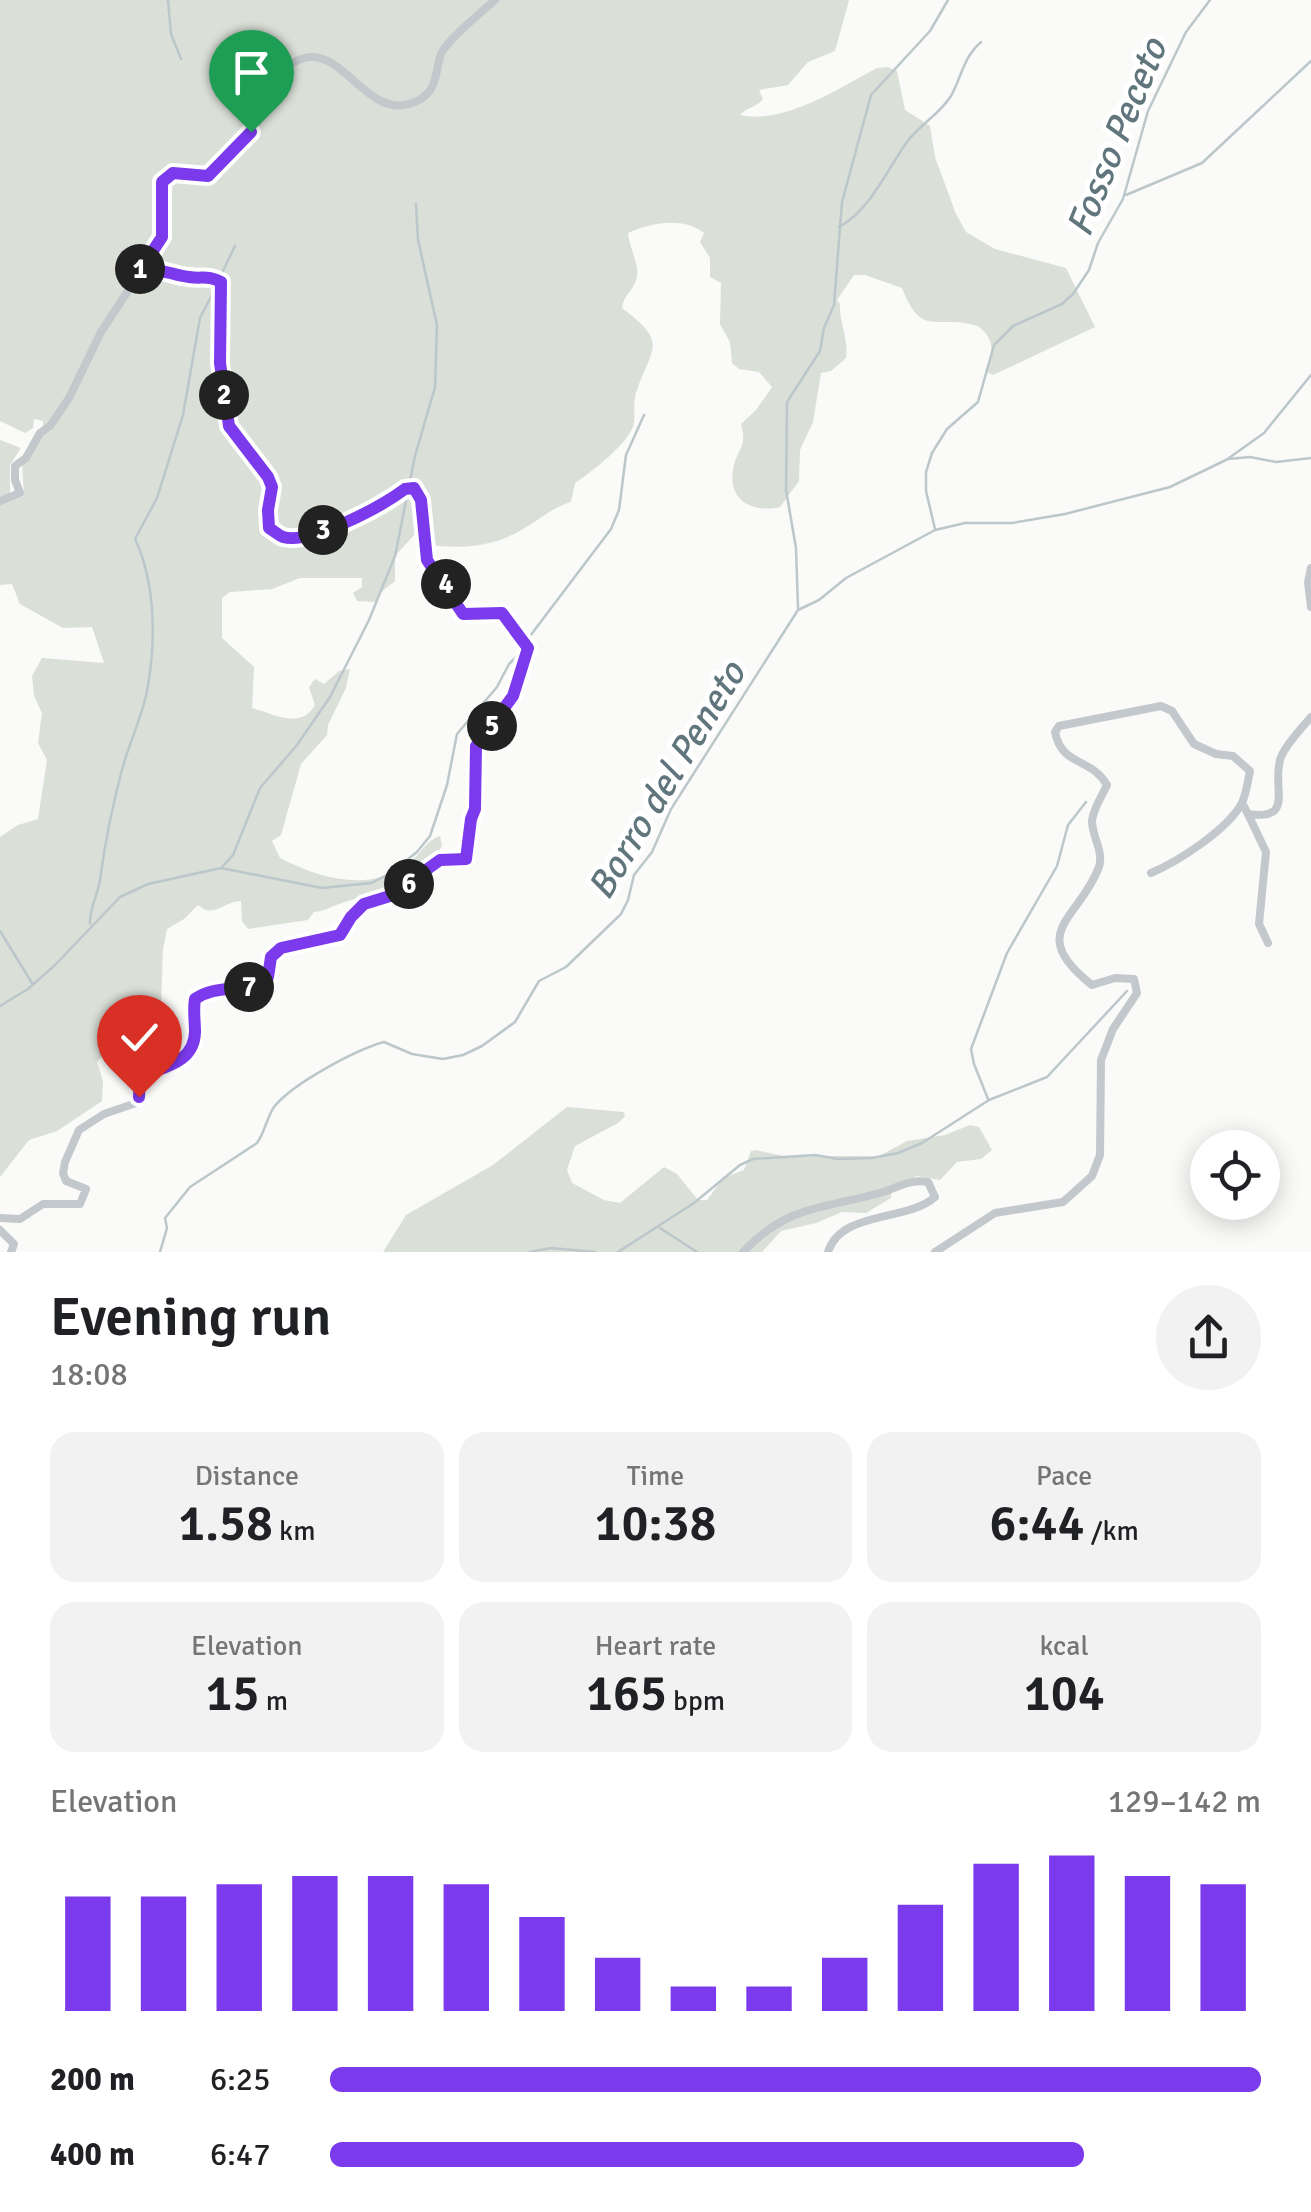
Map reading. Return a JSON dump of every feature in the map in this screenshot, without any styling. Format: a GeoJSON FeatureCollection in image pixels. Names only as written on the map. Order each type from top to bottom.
{"type":"FeatureCollection","features":[{"type":"Feature","properties":{"kind":"street"},"geometry":{"type":"LineString","coordinates":[[0,502],[20,493],[15,466],[26,458],[40,432],[50,426],[69,398],[102,332],[162,237],[162,182],[173,173],[208,176],[251,132],[269,87],[291,64],[314,56],[340,66],[366,93],[386,106],[409,104],[429,92],[437,78],[442,52],[495,0]]}},
{"type":"Feature","properties":{"kind":"street"},"geometry":{"type":"LineString","coordinates":[[0,1218],[20,1219],[43,1204],[80,1204],[86,1189],[66,1181],[64,1173],[79,1130],[94,1119],[136,1103],[140,1077],[169,1068],[182,1059],[195,1040],[195,999],[218,989],[257,985],[268,977],[271,957],[281,948],[340,935],[364,904],[390,896],[440,860],[466,859],[475,809],[476,746],[513,696],[528,648],[502,613],[463,614],[427,560],[421,500],[414,488],[405,489],[346,524],[298,537],[282,537],[269,528],[272,487],[229,426],[220,363],[221,282],[211,276],[188,277],[162,268],[139,274]]}},
{"type":"Feature","properties":{"kind":"street"},"geometry":{"type":"LineString","coordinates":[[1311,568],[1311,606]]}},
{"type":"Feature","properties":{"kind":"street"},"geometry":{"type":"LineString","coordinates":[[935,1252],[995,1212],[1063,1202],[1092,1176],[1100,1155],[1101,1060],[1113,1029],[1137,993],[1134,978],[1115,978],[1092,985],[1065,960],[1058,940],[1062,926],[1098,867],[1100,855],[1092,816],[1107,784],[1094,768],[1066,756],[1057,744],[1055,732],[1060,726],[1161,706],[1172,710],[1194,744],[1216,754],[1233,756],[1250,771],[1242,803],[1210,836],[1151,873]]}},
{"type":"Feature","properties":{"kind":"street"},"geometry":{"type":"LineString","coordinates":[[1248,814],[1273,813],[1280,802],[1276,775],[1282,755],[1311,717]]}},
{"type":"Feature","properties":{"kind":"street"},"geometry":{"type":"LineString","coordinates":[[1242,803],[1266,852],[1259,924],[1268,943]]}},
{"type":"Feature","properties":{"kind":"street"},"geometry":{"type":"LineString","coordinates":[[742,1252],[791,1214],[915,1180],[928,1182],[932,1187],[935,1197],[926,1205],[886,1214],[837,1235],[828,1252]]}},
{"type":"Feature","properties":{"kind":"street"},"geometry":{"type":"LineString","coordinates":[[0,1230],[14,1244],[11,1252]]}},
{"type":"Feature","properties":{"kind":"shaded area"},"geometry":{"type":"Polygon","coordinates":[[[0,0],[849,0],[835,51],[808,62],[788,85],[759,90],[763,99],[740,115],[757,117],[793,110],[877,68],[897,71],[905,110],[930,126],[935,157],[966,232],[995,249],[1066,268],[1095,327],[993,375],[985,371],[990,341],[978,326],[924,319],[909,304],[902,288],[854,275],[837,300],[846,358],[831,371],[821,373],[813,422],[800,450],[799,481],[780,507],[761,508],[739,497],[733,471],[742,444],[741,424],[772,387],[759,372],[739,369],[732,363],[730,342],[720,324],[721,283],[710,277],[710,258],[700,242],[704,233],[686,224],[666,223],[628,233],[637,277],[622,308],[647,330],[653,347],[636,393],[631,431],[609,456],[575,483],[571,502],[512,535],[489,543],[430,545],[425,532],[416,533],[395,556],[395,581],[380,593],[376,602],[357,601],[353,593],[362,587],[362,578],[300,578],[272,589],[230,592],[222,598],[222,638],[254,667],[252,708],[286,718],[302,717],[315,705],[309,687],[315,679],[324,684],[339,671],[350,669],[327,735],[301,764],[281,835],[272,841],[280,858],[326,876],[375,879],[406,866],[440,836],[442,846],[423,868],[399,883],[314,912],[308,920],[248,929],[242,921],[241,901],[214,910],[198,905],[167,929],[160,1034],[103,1056],[97,1062],[103,1081],[102,1101],[57,1131],[29,1140],[0,1177],[0,837],[18,825],[38,819],[47,760],[38,743],[42,713],[34,696],[32,676],[42,658],[104,663],[92,627],[63,628],[20,604],[12,584],[0,585],[0,505],[24,496],[22,464],[37,445],[43,421],[34,419],[33,428],[25,433],[0,421],[0,0]]]}},
{"type":"Feature","properties":{"kind":"shaded area"},"geometry":{"type":"Polygon","coordinates":[[[0,440],[21,448],[10,465],[10,494],[0,497],[0,440]]]}},
{"type":"Feature","properties":{"kind":"shaded area"},"geometry":{"type":"Polygon","coordinates":[[[567,1107],[624,1112],[618,1123],[575,1146],[567,1170],[572,1183],[604,1200],[620,1203],[664,1167],[677,1174],[698,1200],[707,1200],[723,1178],[744,1170],[751,1151],[755,1150],[784,1156],[879,1156],[907,1141],[945,1135],[970,1125],[979,1127],[992,1150],[981,1159],[957,1162],[940,1180],[917,1176],[892,1186],[891,1198],[866,1213],[842,1212],[781,1231],[762,1252],[383,1252],[406,1215],[493,1165],[567,1107]]]}},
{"type":"Feature","properties":{"kind":"waterway"},"geometry":{"type":"LineString","coordinates":[[168,0],[171,34],[181,59]]}},
{"type":"Feature","properties":{"kind":"waterway"},"geometry":{"type":"LineString","coordinates":[[798,608],[796,548],[786,490],[787,402],[820,351],[834,305],[842,202],[871,95],[930,31],[948,0]]}},
{"type":"Feature","properties":{"kind":"waterway","name":"Fosso Peceto"},"geometry":{"type":"LineString","coordinates":[[935,529],[926,491],[932,453],[947,429],[978,402],[994,345],[1013,326],[1062,304],[1089,270],[1098,243],[1123,199],[1148,111],[1186,32],[1210,0]]}},
{"type":"Feature","properties":{"kind":"waterway"},"geometry":{"type":"LineString","coordinates":[[839,227],[860,211],[912,136],[946,102],[966,61],[981,42]]}},
{"type":"Feature","properties":{"kind":"waterway"},"geometry":{"type":"LineString","coordinates":[[1126,195],[1202,163],[1311,61]]}},
{"type":"Feature","properties":{"kind":"waterway"},"geometry":{"type":"LineString","coordinates":[[222,867],[233,855],[260,788],[297,745],[330,697],[369,620],[395,556],[415,456],[435,387],[437,325],[418,240],[416,204]]}},
{"type":"Feature","properties":{"kind":"waterway"},"geometry":{"type":"LineString","coordinates":[[220,277],[235,246]]}},
{"type":"Feature","properties":{"kind":"waterway"},"geometry":{"type":"LineString","coordinates":[[90,924],[116,794],[150,673],[150,594],[135,539],[157,498],[183,415],[200,318],[217,285]]}},
{"type":"Feature","properties":{"kind":"waterway"},"geometry":{"type":"LineString","coordinates":[[1229,458],[1264,433],[1311,375]]}},
{"type":"Feature","properties":{"kind":"waterway"},"geometry":{"type":"LineString","coordinates":[[527,640],[611,529],[619,510],[626,455],[644,415]]}},
{"type":"Feature","properties":{"kind":"waterway","name":"Borro del Peneto"},"geometry":{"type":"LineString","coordinates":[[160,1252],[167,1228],[165,1218],[190,1187],[257,1143],[274,1107],[309,1078],[384,1042],[412,1054],[443,1059],[463,1055],[515,1022],[539,981],[566,967],[621,914],[634,875],[652,852],[671,809],[798,610],[819,600],[846,578],[935,530],[965,523],[1012,523],[1065,514],[1170,487],[1228,459],[1250,457],[1276,462],[1311,458]]}},
{"type":"Feature","properties":{"kind":"waterway"},"geometry":{"type":"LineString","coordinates":[[0,1006],[28,989],[55,965],[120,897],[148,884],[221,868],[322,888],[371,883],[389,874],[430,836],[447,785],[457,734],[525,648]]}},
{"type":"Feature","properties":{"kind":"waterway"},"geometry":{"type":"LineString","coordinates":[[988,1099],[971,1049],[1007,953],[1057,866],[1068,825],[1086,802]]}},
{"type":"Feature","properties":{"kind":"waterway"},"geometry":{"type":"LineString","coordinates":[[0,931],[32,983]]}},
{"type":"Feature","properties":{"kind":"waterway"},"geometry":{"type":"LineString","coordinates":[[618,1252],[753,1159],[815,1155],[872,1158],[922,1143],[989,1100],[1047,1077],[1127,991]]}},
{"type":"Feature","properties":{"kind":"waterway"},"geometry":{"type":"LineString","coordinates":[[660,1228],[697,1252]]}},
{"type":"Feature","properties":{"kind":"waterway"},"geometry":{"type":"LineString","coordinates":[[530,1252],[551,1248],[595,1252]]}},
{"type":"Feature","properties":{"kind":"route"},"geometry":{"type":"LineString","coordinates":[[139,1097],[140,1077],[169,1068],[182,1059],[195,1040],[195,999],[218,989],[257,985],[268,977],[269,961],[281,948],[335,938],[364,904],[390,896],[440,860],[466,859],[477,788],[476,746],[513,696],[528,648],[502,613],[463,614],[427,560],[421,500],[414,488],[405,489],[346,524],[298,537],[282,537],[269,528],[272,487],[229,426],[220,363],[221,282],[211,276],[188,277],[162,268],[139,274],[162,237],[162,182],[173,173],[208,176],[251,132]]}}]}
